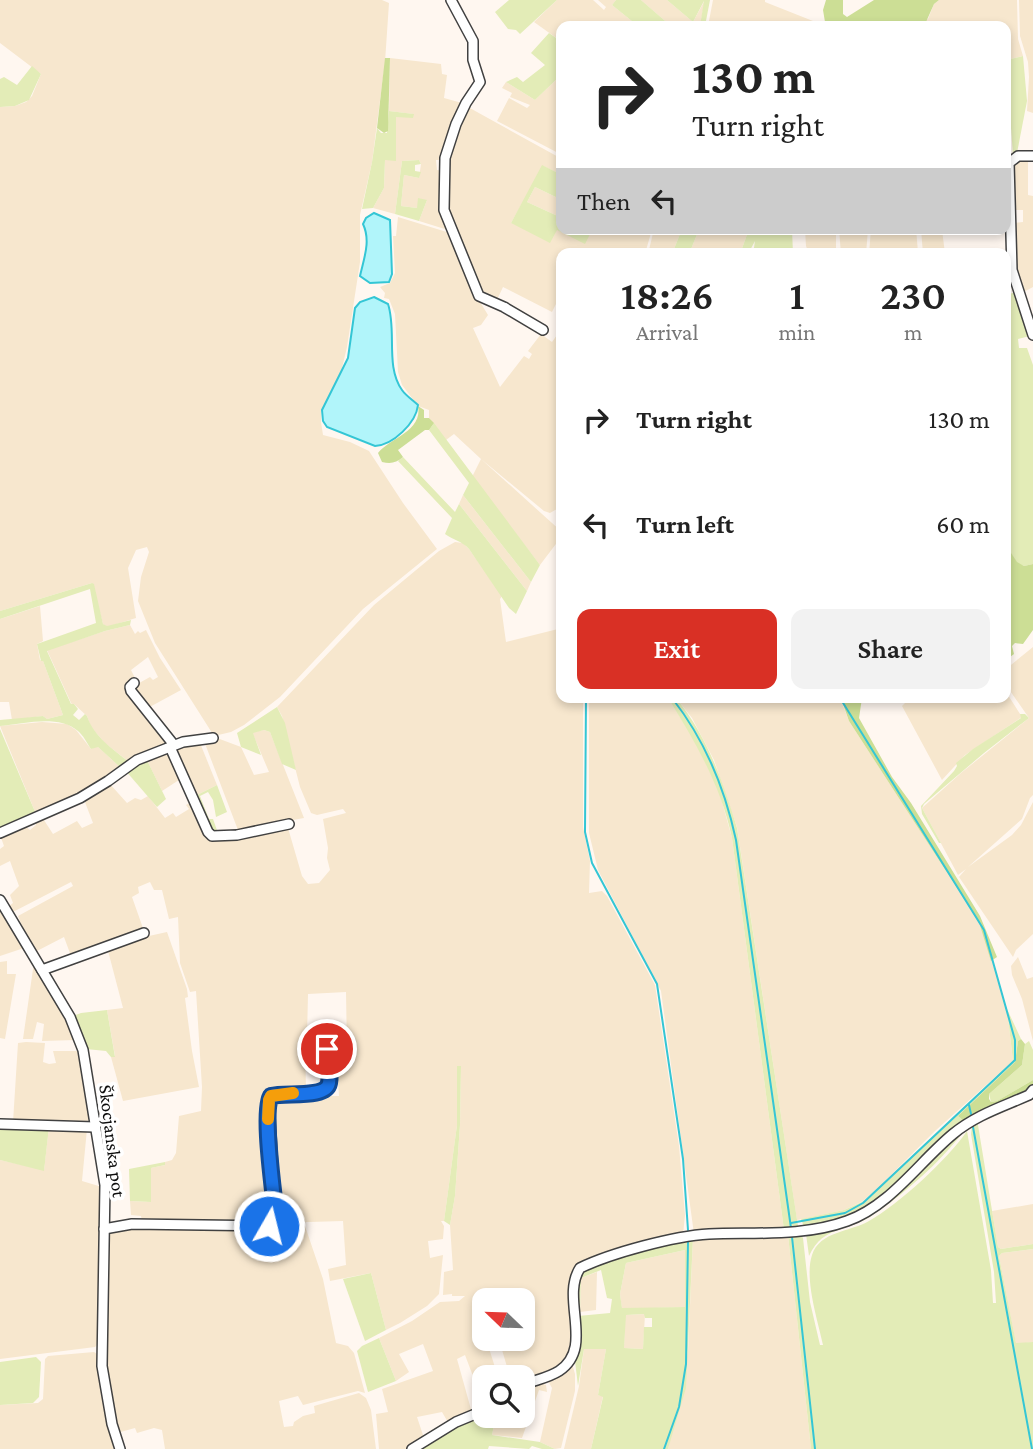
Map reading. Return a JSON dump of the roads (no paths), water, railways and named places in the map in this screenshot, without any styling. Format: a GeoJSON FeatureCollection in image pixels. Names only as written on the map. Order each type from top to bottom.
{"type":"FeatureCollection","features":[{"type":"Feature","properties":{"kind":"street"},"geometry":{"type":"LineString","coordinates":[[451,0],[473,41],[473,60],[480,82],[456,124],[445,159],[443,210],[479,296],[504,307],[542,330]]}},
{"type":"Feature","properties":{"kind":"street"},"geometry":{"type":"LineString","coordinates":[[1011,161],[1018,156],[1033,156]]}},
{"type":"Feature","properties":{"kind":"street"},"geometry":{"type":"LineString","coordinates":[[1011,276],[1033,335]]}},
{"type":"Feature","properties":{"kind":"street"},"geometry":{"type":"LineString","coordinates":[[134,682],[130,687],[131,691],[172,746],[212,836],[237,835],[289,824]]}},
{"type":"Feature","properties":{"kind":"street"},"geometry":{"type":"LineString","coordinates":[[0,833],[79,798],[137,760],[172,746],[213,738]]}},
{"type":"Feature","properties":{"kind":"street","name":"Škocjanska pot"},"geometry":{"type":"LineString","coordinates":[[0,900],[70,1017],[83,1050],[105,1185],[102,1366],[112,1424],[120,1449]]}},
{"type":"Feature","properties":{"kind":"street"},"geometry":{"type":"LineString","coordinates":[[42,970],[144,933]]}},
{"type":"Feature","properties":{"kind":"street"},"geometry":{"type":"LineString","coordinates":[[104,1229],[132,1224],[269,1226],[275,1209],[269,1100],[271,1096],[279,1094],[313,1094],[326,1090],[329,1086],[327,1049]]}},
{"type":"Feature","properties":{"kind":"street"},"geometry":{"type":"LineString","coordinates":[[535,1380],[560,1371],[569,1363],[575,1352],[574,1283],[580,1268],[606,1258],[687,1236],[792,1232],[848,1221],[872,1208],[969,1122],[1028,1095],[1033,1090]]}},
{"type":"Feature","properties":{"kind":"street"},"geometry":{"type":"LineString","coordinates":[[0,1124],[95,1127]]}},
{"type":"Feature","properties":{"kind":"street"},"geometry":{"type":"LineString","coordinates":[[412,1449],[447,1427],[472,1416]]}},
{"type":"Feature","properties":{"kind":"water"},"geometry":{"type":"Polygon","coordinates":[[[374,213],[390,220],[392,274],[389,282],[370,283],[360,276],[367,243],[363,224],[366,218],[374,213]]]}},
{"type":"Feature","properties":{"kind":"water"},"geometry":{"type":"Polygon","coordinates":[[[374,297],[388,304],[392,325],[392,359],[397,381],[418,405],[413,419],[402,432],[389,442],[375,446],[327,427],[323,421],[322,410],[348,358],[355,308],[360,302],[374,297]]]}},
{"type":"Feature","properties":{"kind":"waterway"},"geometry":{"type":"LineString","coordinates":[[586,703],[585,832],[592,863],[657,984],[683,1159],[688,1230]]}},
{"type":"Feature","properties":{"kind":"waterway"},"geometry":{"type":"LineString","coordinates":[[676,703],[712,766],[726,802],[736,840],[791,1228]]}},
{"type":"Feature","properties":{"kind":"waterway"},"geometry":{"type":"LineString","coordinates":[[791,1223],[845,1213],[863,1203],[1015,1060],[1015,1040],[984,930],[843,703]]}},
{"type":"Feature","properties":{"kind":"waterway"},"geometry":{"type":"LineString","coordinates":[[969,1105],[971,1114]]}},
{"type":"Feature","properties":{"kind":"waterway"},"geometry":{"type":"LineString","coordinates":[[973,1127],[1032,1449]]}},
{"type":"Feature","properties":{"kind":"waterway"},"geometry":{"type":"LineString","coordinates":[[792,1237],[815,1449]]}},
{"type":"Feature","properties":{"kind":"waterway"},"geometry":{"type":"LineString","coordinates":[[664,1449],[679,1407],[686,1364],[688,1242]]}}]}
